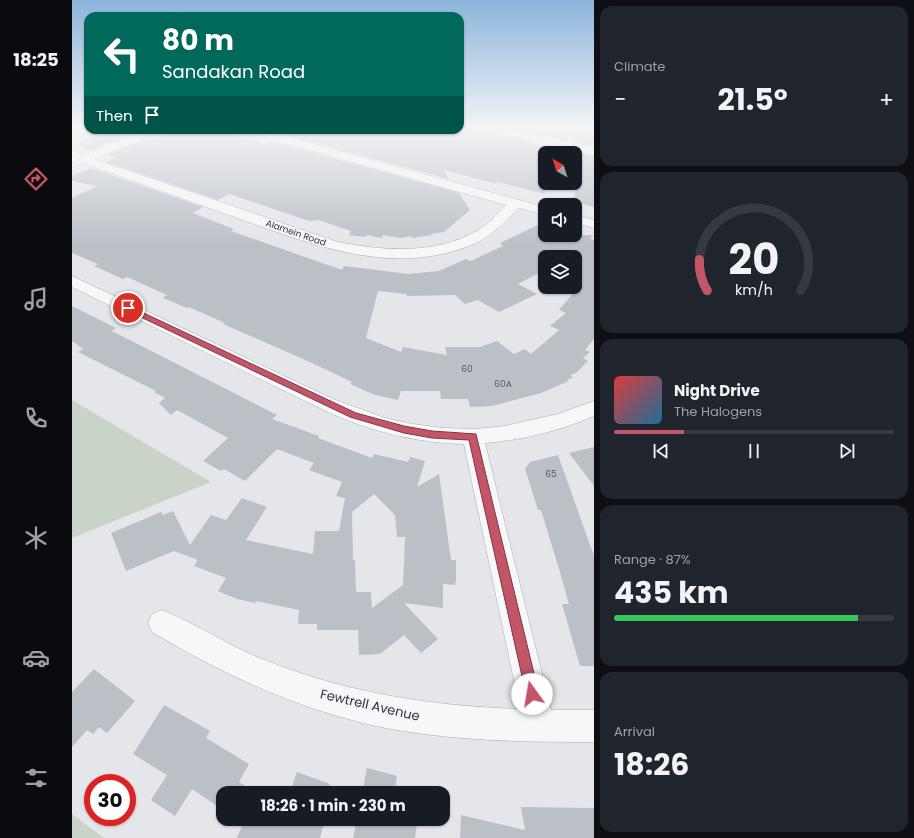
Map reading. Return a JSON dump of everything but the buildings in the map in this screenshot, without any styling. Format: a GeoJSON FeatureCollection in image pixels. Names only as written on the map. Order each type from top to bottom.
{"type":"FeatureCollection","features":[{"type":"Feature","properties":{"kind":"street","name":"Alamein Road"},"geometry":{"type":"LineString","coordinates":[[97,166],[319,242],[347,249],[373,253],[420,252],[456,245],[483,233],[516,203]]}},
{"type":"Feature","properties":{"kind":"street"},"geometry":{"type":"LineString","coordinates":[[381,166],[538,209]]}},
{"type":"Feature","properties":{"kind":"street"},"geometry":{"type":"LineString","coordinates":[[582,221],[594,224]]}},
{"type":"Feature","properties":{"kind":"street"},"geometry":{"type":"LineString","coordinates":[[72,281],[353,415],[404,429],[432,434],[473,437],[506,434],[544,427],[575,417],[594,408]]}},
{"type":"Feature","properties":{"kind":"street"},"geometry":{"type":"LineString","coordinates":[[473,437],[539,725]]}},
{"type":"Feature","properties":{"kind":"street","name":"Fewtrell Avenue"},"geometry":{"type":"LineString","coordinates":[[162,623],[202,647],[236,664],[313,692],[390,713],[476,723],[594,726]]}},
{"type":"Feature","properties":{"kind":"shaded area"},"geometry":{"type":"Polygon","coordinates":[[[72,400],[211,482],[72,538],[72,400]]]}},
{"type":"Feature","properties":{"kind":"shaded area"},"geometry":{"type":"Polygon","coordinates":[[[72,814],[84,823],[84,826],[88,826],[104,838],[72,838],[72,814]]]}},
{"type":"Feature","properties":{"kind":"route"},"geometry":{"type":"LineString","coordinates":[[128,308],[353,415],[404,429],[432,434],[473,437],[532,694]]}}]}
